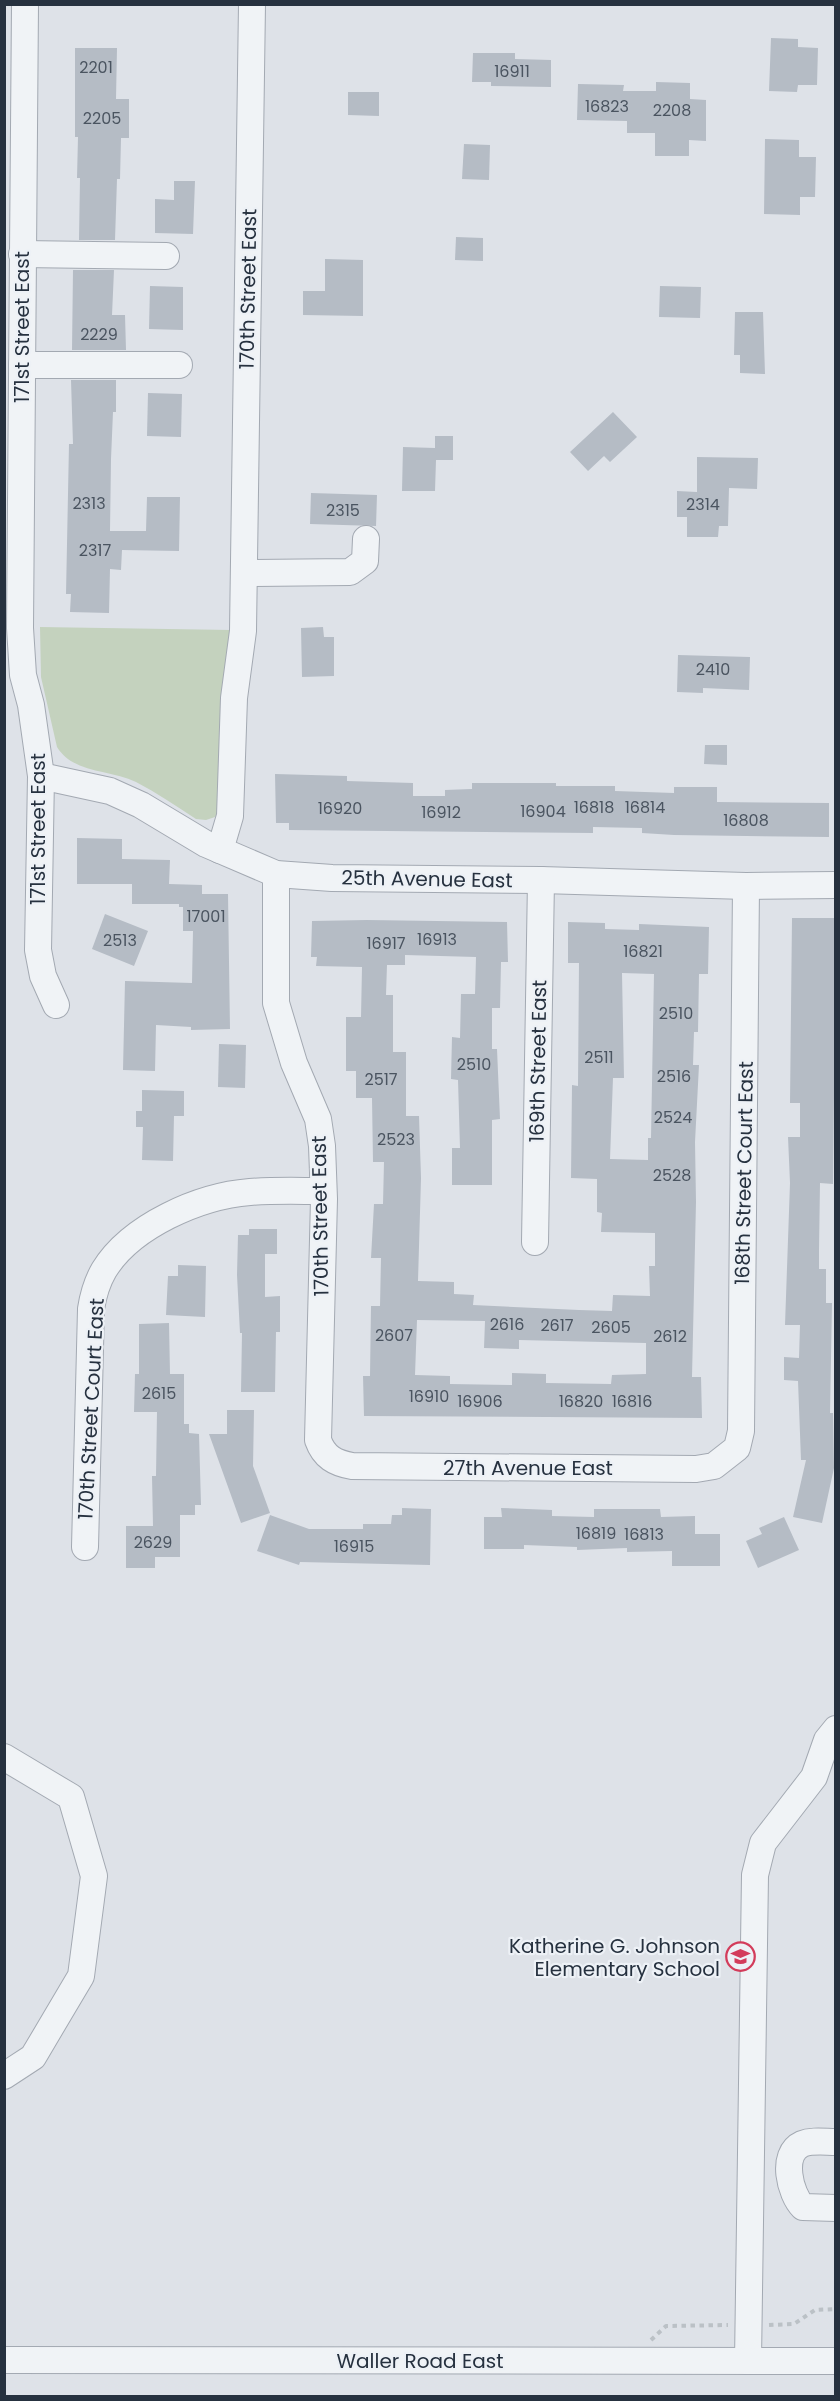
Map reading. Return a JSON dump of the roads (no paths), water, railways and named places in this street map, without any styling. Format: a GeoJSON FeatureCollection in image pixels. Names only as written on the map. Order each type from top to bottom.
{"type":"FeatureCollection","features":[{"type":"Feature","properties":{"kind":"street","name":"171st Street East"},"geometry":{"type":"LineString","coordinates":[[25,4],[20,628],[23,675],[31,705],[41,776],[38,950],[42,976],[56,1005]]}},
{"type":"Feature","properties":{"kind":"street","name":"170th Street East"},"geometry":{"type":"LineString","coordinates":[[220,850],[230,816],[234,698],[243,631],[252,4]]}},
{"type":"Feature","properties":{"kind":"street"},"geometry":{"type":"LineString","coordinates":[[22,254],[166,256]]}},
{"type":"Feature","properties":{"kind":"street"},"geometry":{"type":"LineString","coordinates":[[22,365],[179,364]]}},
{"type":"Feature","properties":{"kind":"street"},"geometry":{"type":"LineString","coordinates":[[244,573],[350,572],[365,561],[366,540]]}},
{"type":"Feature","properties":{"kind":"street","name":"25th Avenue East"},"geometry":{"type":"LineString","coordinates":[[41,776],[110,791],[141,805],[220,850],[276,873],[332,878],[541,880],[746,886],[836,885]]}},
{"type":"Feature","properties":{"kind":"street","name":"170th Street East"},"geometry":{"type":"LineString","coordinates":[[276,873],[276,1003],[294,1063],[318,1119],[323,1191],[318,1440],[326,1456]]}},
{"type":"Feature","properties":{"kind":"street","name":"169th Street East"},"geometry":{"type":"LineString","coordinates":[[535,1242],[541,880]]}},
{"type":"Feature","properties":{"kind":"street","name":"168th Street Court East"},"geometry":{"type":"LineString","coordinates":[[729,1456],[737,1448],[741,1431],[746,886]]}},
{"type":"Feature","properties":{"kind":"street","name":"170th Street Court East"},"geometry":{"type":"LineString","coordinates":[[85,1547],[91,1309],[103,1272],[116,1253],[135,1238],[201,1203],[248,1192],[323,1191]]}},
{"type":"Feature","properties":{"kind":"street","name":"27th Avenue East"},"geometry":{"type":"LineString","coordinates":[[326,1456],[339,1464],[352,1467],[696,1468],[714,1466],[729,1456]]}},
{"type":"Feature","properties":{"kind":"street"},"geometry":{"type":"LineString","coordinates":[[748,2361],[755,1875],[763,1843],[825,1777],[826,1740],[836,1729]]}},
{"type":"Feature","properties":{"kind":"street"},"geometry":{"type":"LineString","coordinates":[[4,1756],[71,1797],[94,1876],[81,1976],[33,2057],[4,2076]]}},
{"type":"Feature","properties":{"kind":"street"},"geometry":{"type":"LineString","coordinates":[[836,2142],[803,2144],[796,2149],[791,2161],[790,2180],[792,2192],[803,2207],[836,2208]]}},
{"type":"Feature","properties":{"kind":"street","name":"Waller Road East"},"geometry":{"type":"LineString","coordinates":[[4,2360],[836,2361]]}},
{"type":"Feature","properties":{"kind":"place","name":"Katherine G. Johnson Elementary School"},"geometry":{"type":"Point","coordinates":[741,1957]}}]}
